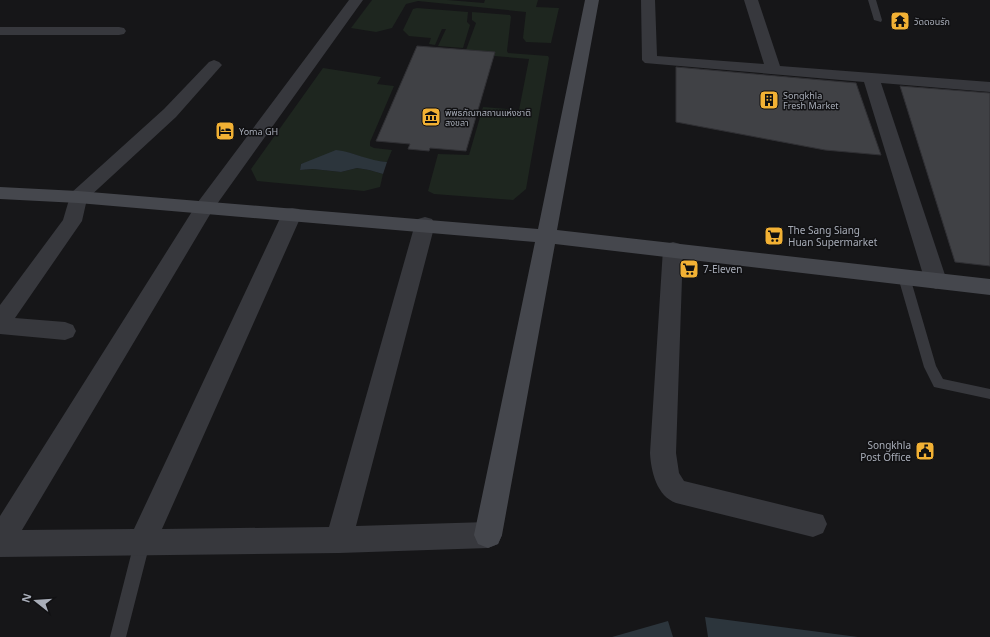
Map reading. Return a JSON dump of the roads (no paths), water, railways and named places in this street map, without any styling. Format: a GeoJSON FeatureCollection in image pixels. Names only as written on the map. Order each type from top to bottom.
{"type":"FeatureCollection","features":[{"type":"Feature","properties":{"kind":"street"},"geometry":{"type":"LineString","coordinates":[[0,542],[204,207],[356,0]]}},
{"type":"Feature","properties":{"kind":"street"},"geometry":{"type":"LineString","coordinates":[[0,542],[142,543],[339,540],[488,535],[592,0]]}},
{"type":"Feature","properties":{"kind":"street"},"geometry":{"type":"LineString","coordinates":[[648,0],[650,60],[990,87]]}},
{"type":"Feature","properties":{"kind":"street"},"geometry":{"type":"LineString","coordinates":[[751,0],[774,70]]}},
{"type":"Feature","properties":{"kind":"street"},"geometry":{"type":"LineString","coordinates":[[0,31],[119,31]]}},
{"type":"Feature","properties":{"kind":"street"},"geometry":{"type":"LineString","coordinates":[[0,322],[72,220],[78,197],[170,113],[214,65]]}},
{"type":"Feature","properties":{"kind":"street"},"geometry":{"type":"LineString","coordinates":[[871,78],[936,281]]}},
{"type":"Feature","properties":{"kind":"street"},"geometry":{"type":"LineString","coordinates":[[0,193],[78,197],[425,224],[673,249],[990,287]]}},
{"type":"Feature","properties":{"kind":"street"},"geometry":{"type":"LineString","coordinates":[[142,543],[292,214]]}},
{"type":"Feature","properties":{"kind":"street"},"geometry":{"type":"LineString","coordinates":[[339,540],[425,224]]}},
{"type":"Feature","properties":{"kind":"street"},"geometry":{"type":"LineString","coordinates":[[673,249],[663,453],[663,467],[668,482],[676,491],[813,524]]}},
{"type":"Feature","properties":{"kind":"street"},"geometry":{"type":"LineString","coordinates":[[0,325],[65,331]]}},
{"type":"Feature","properties":{"kind":"lane"},"geometry":{"type":"LineString","coordinates":[[872,0],[878,20]]}},
{"type":"Feature","properties":{"kind":"lane"},"geometry":{"type":"LineString","coordinates":[[904,277],[930,367],[939,383],[990,394]]}},
{"type":"Feature","properties":{"kind":"lane"},"geometry":{"type":"LineString","coordinates":[[118,637],[142,543]]}},
{"type":"Feature","properties":{"kind":"place","name":"วัดดอนรัก"},"geometry":{"type":"Point","coordinates":[900,21]}},
{"type":"Feature","properties":{"kind":"place","name":"Songkhla Fresh Market"},"geometry":{"type":"Point","coordinates":[769,100]}},
{"type":"Feature","properties":{"kind":"place","name":"พิพิธภัณฑสถานแห่งชาติ สงขลา"},"geometry":{"type":"Point","coordinates":[431,117]}},
{"type":"Feature","properties":{"kind":"place","name":"Yoma GH"},"geometry":{"type":"Point","coordinates":[225,131]}},
{"type":"Feature","properties":{"kind":"place","name":"The Sang Siang Huan Supermarket"},"geometry":{"type":"Point","coordinates":[774,236]}},
{"type":"Feature","properties":{"kind":"place","name":"7-Eleven"},"geometry":{"type":"Point","coordinates":[689,269]}},
{"type":"Feature","properties":{"kind":"place","name":"Songkhla Post Office"},"geometry":{"type":"Point","coordinates":[925,451]}}]}
